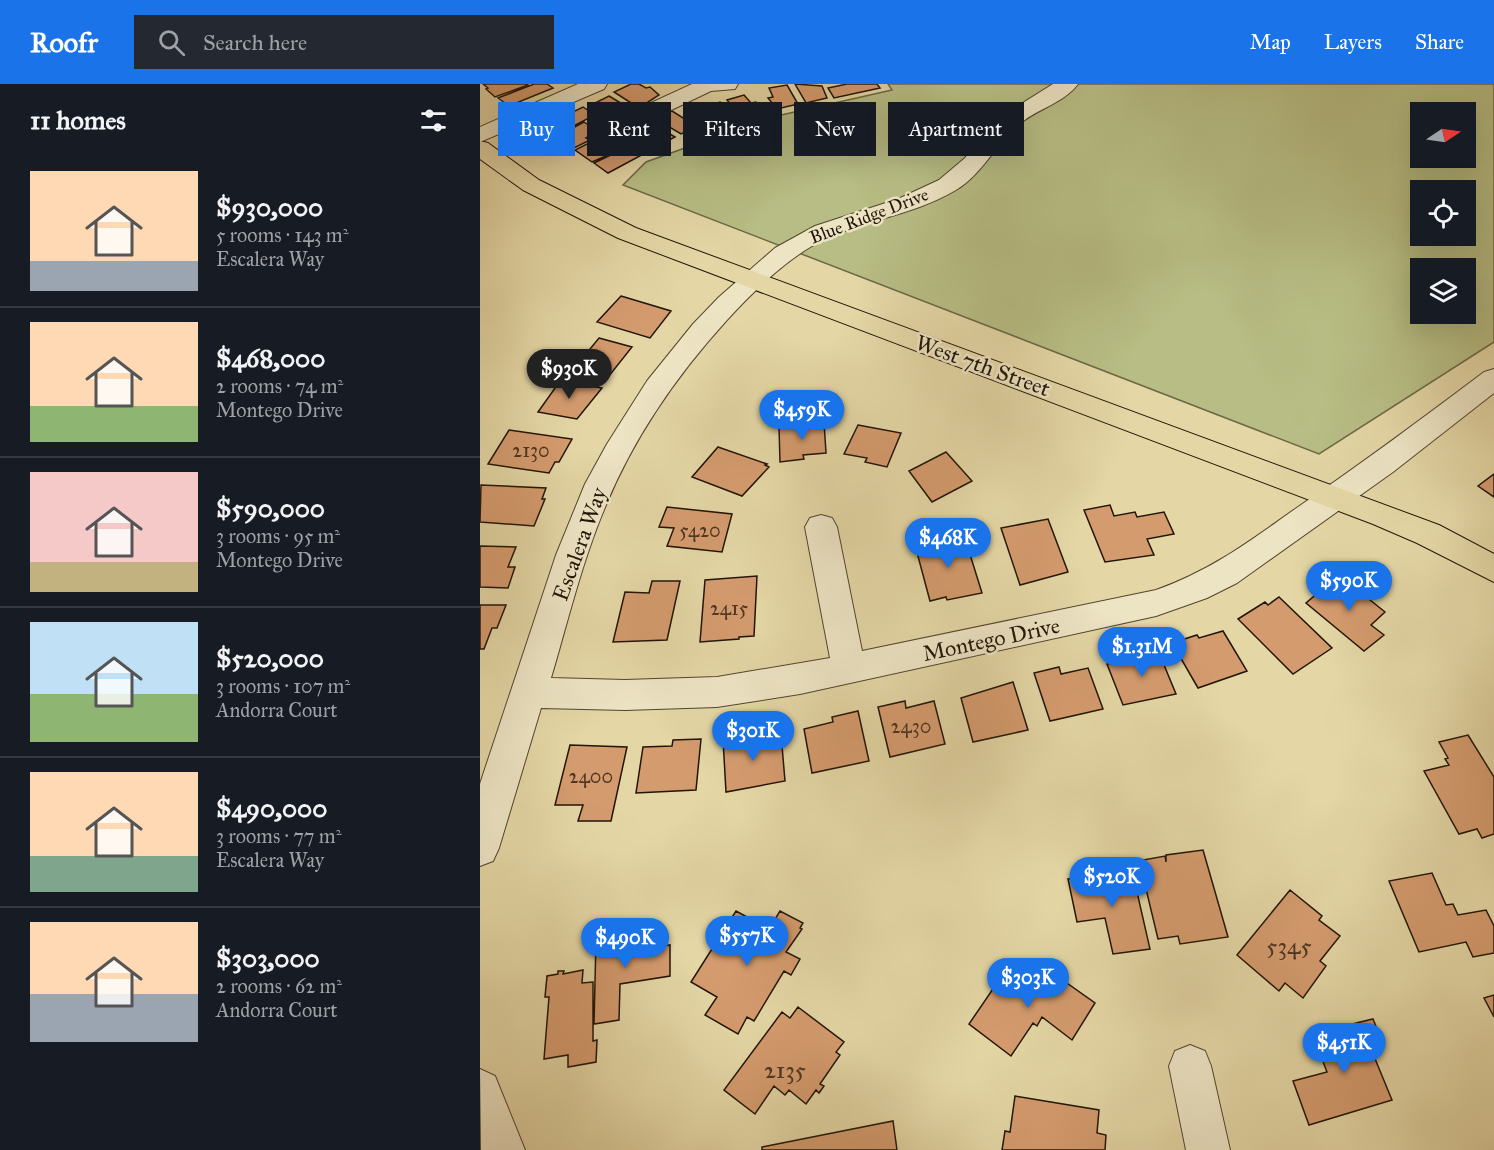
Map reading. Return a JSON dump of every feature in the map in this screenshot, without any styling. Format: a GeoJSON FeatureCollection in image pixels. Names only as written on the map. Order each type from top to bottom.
{"type":"FeatureCollection","features":[{"type":"Feature","properties":{"kind":"main road","name":"West 7th Street"},"geometry":{"type":"LineString","coordinates":[[480,148],[531,185],[596,219],[1428,534],[1494,569]]}},
{"type":"Feature","properties":{"kind":"street"},"geometry":{"type":"LineString","coordinates":[[480,135],[596,84]]}},
{"type":"Feature","properties":{"kind":"street"},"geometry":{"type":"LineString","coordinates":[[671,103],[711,84]]}},
{"type":"Feature","properties":{"kind":"street","name":"Blue Ridge Drive"},"geometry":{"type":"LineString","coordinates":[[753,280],[805,239],[831,226],[902,205],[948,185],[981,157],[1008,122],[1067,84]]}},
{"type":"Feature","properties":{"kind":"street","name":"Escalera Way"},"geometry":{"type":"LineString","coordinates":[[480,848],[584,525],[600,486],[637,417],[674,365],[753,280]]}},
{"type":"Feature","properties":{"kind":"street","name":"Montego Drive"},"geometry":{"type":"LineString","coordinates":[[529,693],[625,696],[717,692],[849,669],[1156,603],[1196,589],[1226,574],[1335,498],[1494,379]]}},
{"type":"Feature","properties":{"kind":"street"},"geometry":{"type":"LineString","coordinates":[[820,527],[849,669]]}},
{"type":"Feature","properties":{"kind":"street"},"geometry":{"type":"LineString","coordinates":[[1190,1066],[1208,1150]]}},
{"type":"Feature","properties":{"kind":"street"},"geometry":{"type":"LineString","coordinates":[[480,1091],[503,1150]]}},
{"type":"Feature","properties":{"kind":"green space"},"geometry":{"type":"Polygon","coordinates":[[[888,84],[1494,84],[1494,342],[1319,454],[623,185],[646,162],[663,156],[671,156],[671,153],[683,149],[683,156],[782,156],[782,115],[794,112],[794,156],[876,156],[876,102],[839,102],[892,90],[888,84]]]}},
{"type":"Feature","properties":{"kind":"building"},"geometry":{"type":"Polygon","coordinates":[[[483,84],[527,84],[528,85],[495,97],[483,84]]]}},
{"type":"Feature","properties":{"kind":"building"},"geometry":{"type":"Polygon","coordinates":[[[534,84],[547,84],[553,88],[519,102],[504,102],[498,98],[534,84]]]}},
{"type":"Feature","properties":{"kind":"building"},"geometry":{"type":"Polygon","coordinates":[[[631,84],[639,84],[646,88],[650,87],[659,95],[648,102],[630,102],[614,92],[631,84]]]}},
{"type":"Feature","properties":{"kind":"building"},"geometry":{"type":"Polygon","coordinates":[[[795,84],[822,86],[827,98],[805,102],[795,84]]]}},
{"type":"Feature","properties":{"kind":"building"},"geometry":{"type":"Polygon","coordinates":[[[847,84],[877,84],[880,88],[834,98],[828,88],[847,84]]]}},
{"type":"Feature","properties":{"kind":"building"},"geometry":{"type":"Polygon","coordinates":[[[787,85],[797,102],[782,108],[782,102],[771,102],[768,98],[773,97],[769,88],[787,85]]]}},
{"type":"Feature","properties":{"kind":"building"},"geometry":{"type":"Polygon","coordinates":[[[744,95],[750,102],[729,102],[727,100],[744,95]]]}},
{"type":"Feature","properties":{"kind":"building"},"geometry":{"type":"Polygon","coordinates":[[[609,96],[619,102],[597,102],[609,96]]]}},
{"type":"Feature","properties":{"kind":"building"},"geometry":{"type":"Polygon","coordinates":[[[583,107],[587,110],[587,119],[575,125],[575,111],[583,107]]]}},
{"type":"Feature","properties":{"kind":"building"},"geometry":{"type":"Polygon","coordinates":[[[671,112],[683,118],[683,133],[681,134],[671,128],[671,112]]]}},
{"type":"Feature","properties":{"kind":"building"},"geometry":{"type":"Polygon","coordinates":[[[584,122],[587,124],[587,142],[575,148],[575,127],[584,122]]]}},
{"type":"Feature","properties":{"kind":"building"},"geometry":{"type":"Polygon","coordinates":[[[587,144],[587,156],[606,156],[592,162],[575,150],[587,144]]]}},
{"type":"Feature","properties":{"kind":"building"},"geometry":{"type":"Polygon","coordinates":[[[609,156],[640,156],[608,173],[594,163],[609,156]]]}},
{"type":"Feature","properties":{"kind":"building"},"geometry":{"type":"Polygon","coordinates":[[[621,296],[671,311],[650,338],[597,322],[621,296]]]}},
{"type":"Feature","properties":{"kind":"building"},"geometry":{"type":"Polygon","coordinates":[[[599,338],[632,347],[609,376],[576,366],[599,338]]]}},
{"type":"Feature","properties":{"kind":"building"},"geometry":{"type":"Polygon","coordinates":[[[560,381],[602,388],[577,419],[538,412],[560,381]]]}},
{"type":"Feature","properties":{"kind":"building"},"geometry":{"type":"Polygon","coordinates":[[[824,422],[826,453],[803,455],[804,459],[780,462],[779,427],[824,422]]]}},
{"type":"Feature","properties":{"kind":"building"},"geometry":{"type":"Polygon","coordinates":[[[858,425],[901,433],[887,467],[865,462],[867,458],[844,454],[858,425]]]}},
{"type":"Feature","properties":{"kind":"building"},"geometry":{"type":"Polygon","coordinates":[[[509,430],[572,439],[559,462],[555,462],[549,473],[488,464],[509,430]]]}},
{"type":"Feature","properties":{"kind":"building"},"geometry":{"type":"Polygon","coordinates":[[[718,447],[767,464],[765,465],[769,467],[742,496],[692,477],[718,447]]]}},
{"type":"Feature","properties":{"kind":"building"},"geometry":{"type":"Polygon","coordinates":[[[946,452],[972,481],[932,502],[909,471],[946,452]]]}},
{"type":"Feature","properties":{"kind":"building"},"geometry":{"type":"Polygon","coordinates":[[[1494,474],[1494,497],[1478,486],[1494,474]]]}},
{"type":"Feature","properties":{"kind":"building"},"geometry":{"type":"Polygon","coordinates":[[[481,485],[546,488],[542,499],[545,499],[534,526],[480,522],[481,485]]]}},
{"type":"Feature","properties":{"kind":"building"},"geometry":{"type":"Polygon","coordinates":[[[1110,505],[1114,516],[1135,512],[1137,517],[1164,512],[1174,534],[1147,539],[1154,555],[1105,562],[1084,510],[1110,505]]]}},
{"type":"Feature","properties":{"kind":"building"},"geometry":{"type":"Polygon","coordinates":[[[667,507],[732,514],[722,552],[667,546],[674,528],[659,527],[667,507]]]}},
{"type":"Feature","properties":{"kind":"building"},"geometry":{"type":"Polygon","coordinates":[[[1048,519],[1068,572],[1020,585],[1001,528],[1048,519]]]}},
{"type":"Feature","properties":{"kind":"building"},"geometry":{"type":"Polygon","coordinates":[[[964,535],[982,593],[930,601],[915,545],[964,535]]]}},
{"type":"Feature","properties":{"kind":"building"},"geometry":{"type":"Polygon","coordinates":[[[480,546],[516,547],[508,567],[515,567],[508,588],[480,587],[480,546]]]}},
{"type":"Feature","properties":{"kind":"building"},"geometry":{"type":"Polygon","coordinates":[[[1339,575],[1385,612],[1371,625],[1384,635],[1364,651],[1306,603],[1339,575]]]}},
{"type":"Feature","properties":{"kind":"building"},"geometry":{"type":"Polygon","coordinates":[[[757,576],[754,636],[700,642],[705,580],[757,576]]]}},
{"type":"Feature","properties":{"kind":"building"},"geometry":{"type":"Polygon","coordinates":[[[652,581],[680,581],[667,640],[613,642],[625,592],[649,593],[652,581]]]}},
{"type":"Feature","properties":{"kind":"building"},"geometry":{"type":"Polygon","coordinates":[[[1279,597],[1332,648],[1293,674],[1238,619],[1265,602],[1268,605],[1279,597]]]}},
{"type":"Feature","properties":{"kind":"building"},"geometry":{"type":"Polygon","coordinates":[[[480,605],[506,605],[497,628],[492,628],[484,649],[480,649],[480,605]]]}},
{"type":"Feature","properties":{"kind":"building"},"geometry":{"type":"Polygon","coordinates":[[[1223,631],[1247,671],[1198,688],[1172,643],[1197,635],[1199,638],[1223,631]]]}},
{"type":"Feature","properties":{"kind":"building"},"geometry":{"type":"Polygon","coordinates":[[[1157,648],[1176,694],[1123,705],[1107,664],[1134,659],[1131,653],[1157,648]]]}},
{"type":"Feature","properties":{"kind":"building"},"geometry":{"type":"Polygon","coordinates":[[[1059,667],[1061,674],[1088,668],[1103,709],[1050,721],[1034,673],[1059,667]]]}},
{"type":"Feature","properties":{"kind":"building"},"geometry":{"type":"Polygon","coordinates":[[[1013,682],[1028,730],[973,742],[961,698],[1013,682]]]}},
{"type":"Feature","properties":{"kind":"building"},"geometry":{"type":"Polygon","coordinates":[[[905,701],[906,708],[934,701],[945,744],[890,757],[878,707],[905,701]]]}},
{"type":"Feature","properties":{"kind":"building"},"geometry":{"type":"Polygon","coordinates":[[[858,711],[869,761],[812,773],[804,729],[833,722],[832,717],[858,711]]]}},
{"type":"Feature","properties":{"kind":"building"},"geometry":{"type":"Polygon","coordinates":[[[781,734],[785,781],[726,792],[723,739],[753,735],[753,739],[781,734]]]}},
{"type":"Feature","properties":{"kind":"building"},"geometry":{"type":"Polygon","coordinates":[[[1468,735],[1494,777],[1494,834],[1482,838],[1477,829],[1459,834],[1424,771],[1449,765],[1445,759],[1448,758],[1439,742],[1468,735]]]}},
{"type":"Feature","properties":{"kind":"building"},"geometry":{"type":"Polygon","coordinates":[[[701,739],[696,790],[636,793],[643,747],[672,746],[673,740],[701,739]]]}},
{"type":"Feature","properties":{"kind":"building"},"geometry":{"type":"Polygon","coordinates":[[[570,745],[627,747],[611,821],[578,821],[583,805],[555,805],[570,745]]]}},
{"type":"Feature","properties":{"kind":"building"},"geometry":{"type":"Polygon","coordinates":[[[1203,850],[1228,937],[1180,944],[1178,936],[1158,939],[1140,864],[1144,863],[1143,860],[1165,856],[1166,862],[1166,855],[1203,850]]]}},
{"type":"Feature","properties":{"kind":"building"},"geometry":{"type":"Polygon","coordinates":[[[1132,870],[1150,949],[1113,954],[1105,918],[1077,922],[1068,879],[1132,870]]]}},
{"type":"Feature","properties":{"kind":"building"},"geometry":{"type":"Polygon","coordinates":[[[1432,873],[1446,905],[1453,904],[1458,915],[1486,910],[1494,926],[1494,953],[1473,957],[1466,942],[1419,952],[1389,881],[1432,873]]]}},
{"type":"Feature","properties":{"kind":"building"},"geometry":{"type":"Polygon","coordinates":[[[1290,890],[1322,916],[1319,920],[1340,936],[1320,961],[1326,966],[1303,998],[1285,983],[1279,991],[1237,955],[1290,890]]]}},
{"type":"Feature","properties":{"kind":"building"},"geometry":{"type":"Polygon","coordinates":[[[736,911],[769,929],[780,911],[803,923],[800,928],[802,929],[786,952],[800,959],[791,975],[784,971],[754,1021],[747,1017],[738,1034],[705,1015],[717,997],[691,982],[736,911]]]}},
{"type":"Feature","properties":{"kind":"building"},"geometry":{"type":"Polygon","coordinates":[[[652,931],[652,948],[670,945],[670,976],[620,984],[619,1020],[594,1024],[596,940],[652,931]]]}},
{"type":"Feature","properties":{"kind":"building"},"geometry":{"type":"Polygon","coordinates":[[[1010,964],[1017,968],[1018,966],[1032,976],[1030,978],[1046,990],[1048,988],[1055,994],[1064,981],[1095,1003],[1072,1040],[1042,1017],[1037,1026],[1033,1023],[1011,1056],[969,1024],[1010,964]]]}},
{"type":"Feature","properties":{"kind":"building"},"geometry":{"type":"Polygon","coordinates":[[[583,970],[582,983],[593,982],[593,1041],[597,1040],[596,1062],[568,1067],[568,1055],[544,1059],[549,997],[545,997],[547,976],[558,974],[558,971],[564,971],[563,974],[583,970]]]}},
{"type":"Feature","properties":{"kind":"building"},"geometry":{"type":"Polygon","coordinates":[[[1494,995],[1494,1017],[1484,998],[1494,995]]]}},
{"type":"Feature","properties":{"kind":"building"},"geometry":{"type":"Polygon","coordinates":[[[798,1007],[844,1042],[836,1052],[840,1055],[820,1084],[824,1086],[819,1093],[816,1090],[806,1104],[789,1090],[785,1095],[774,1086],[755,1114],[724,1090],[782,1012],[790,1018],[798,1007]]]}},
{"type":"Feature","properties":{"kind":"building"},"geometry":{"type":"Polygon","coordinates":[[[1373,1019],[1384,1046],[1371,1049],[1392,1100],[1309,1125],[1293,1081],[1327,1072],[1320,1054],[1317,1055],[1311,1034],[1373,1019]]]}},
{"type":"Feature","properties":{"kind":"building"},"geometry":{"type":"Polygon","coordinates":[[[1015,1096],[1099,1110],[1097,1133],[1106,1135],[1105,1150],[1002,1150],[1005,1131],[1010,1132],[1015,1096]]]}},
{"type":"Feature","properties":{"kind":"building"},"geometry":{"type":"Polygon","coordinates":[[[893,1121],[897,1150],[762,1150],[762,1147],[893,1121]]]}}]}
